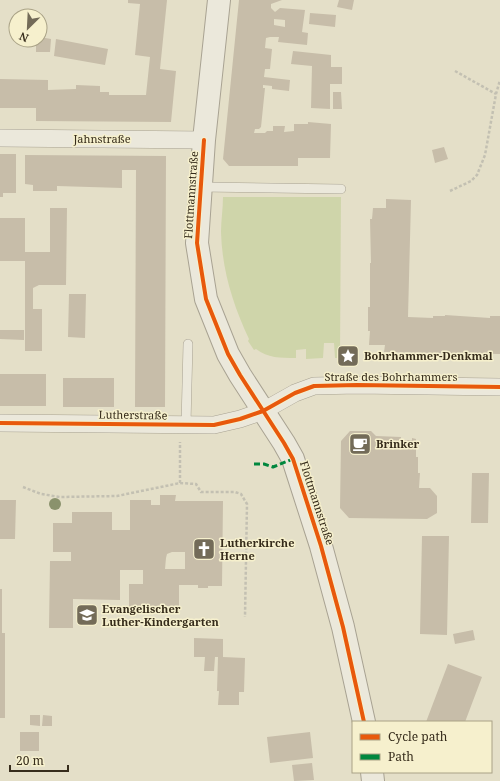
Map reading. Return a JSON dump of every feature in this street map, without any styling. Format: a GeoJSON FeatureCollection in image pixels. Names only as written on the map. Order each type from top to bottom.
{"type":"FeatureCollection","features":[{"type":"Feature","properties":{"kind":"street","name":"Flottmannstraße"},"geometry":{"type":"LineString","coordinates":[[219,0],[204,140],[197,243],[206,299],[228,354],[284,442],[293,459],[321,546],[343,627],[364,721]]}},
{"type":"Feature","properties":{"kind":"street","name":"Jahnstraße"},"geometry":{"type":"LineString","coordinates":[[0,138],[204,140]]}},
{"type":"Feature","properties":{"kind":"street","name":"Straße des Bohrhammers"},"geometry":{"type":"LineString","coordinates":[[263,410],[295,393],[314,386],[357,384],[500,387]]}},
{"type":"Feature","properties":{"kind":"street","name":"Lutherstraße"},"geometry":{"type":"LineString","coordinates":[[0,423],[214,425],[240,419],[263,410]]}},
{"type":"Feature","properties":{"kind":"lane","name":"Flottmannstraße"},"geometry":{"type":"LineString","coordinates":[[200,187],[341,189]]}},
{"type":"Feature","properties":{"kind":"lane"},"geometry":{"type":"LineString","coordinates":[[186,424],[188,344]]}},
{"type":"Feature","properties":{"kind":"path"},"geometry":{"type":"LineString","coordinates":[[455,71],[496,94]]}},
{"type":"Feature","properties":{"kind":"path"},"geometry":{"type":"LineString","coordinates":[[450,191],[471,181],[477,175],[485,155],[500,80]]}},
{"type":"Feature","properties":{"kind":"path"},"geometry":{"type":"LineString","coordinates":[[180,442],[180,483]]}},
{"type":"Feature","properties":{"kind":"path"},"geometry":{"type":"LineString","coordinates":[[23,487],[41,494],[67,497],[117,496],[180,483],[196,484],[201,492],[235,492],[241,494],[247,504],[245,617]]}},
{"type":"Feature","properties":{"kind":"green space"},"geometry":{"type":"Polygon","coordinates":[[[223,197],[341,197],[340,358],[335,358],[334,343],[324,343],[323,358],[306,359],[306,349],[296,350],[296,358],[274,357],[256,349],[254,350],[248,341],[249,339],[233,300],[226,274],[221,232],[223,197]]]}},
{"type":"Feature","properties":{"kind":"building"},"geometry":{"type":"Polygon","coordinates":[[[128,0],[167,0],[160,69],[176,71],[171,122],[36,121],[36,108],[0,108],[0,79],[48,80],[48,90],[76,89],[76,85],[100,86],[100,92],[109,92],[109,95],[146,95],[150,57],[135,55],[140,4],[128,3],[128,0]]]}},
{"type":"Feature","properties":{"kind":"building"},"geometry":{"type":"Polygon","coordinates":[[[239,0],[282,0],[271,4],[271,8],[275,12],[280,8],[305,10],[302,32],[308,33],[307,45],[278,42],[279,37],[266,38],[265,48],[272,49],[270,69],[265,69],[264,77],[290,80],[289,91],[272,89],[272,86],[263,85],[263,88],[265,88],[261,127],[259,129],[255,129],[254,133],[273,131],[273,126],[285,126],[284,132],[294,131],[294,124],[308,124],[308,122],[331,124],[330,158],[298,158],[298,166],[229,166],[223,159],[239,0]],[[274,19],[274,25],[285,27],[285,20],[274,19]]]}},
{"type":"Feature","properties":{"kind":"building"},"geometry":{"type":"Polygon","coordinates":[[[339,0],[354,0],[352,10],[337,7],[339,0]]]}},
{"type":"Feature","properties":{"kind":"building"},"geometry":{"type":"Polygon","coordinates":[[[310,13],[336,15],[335,27],[309,24],[310,13]]]}},
{"type":"Feature","properties":{"kind":"building"},"geometry":{"type":"Polygon","coordinates":[[[48,38],[51,39],[50,52],[36,52],[36,48],[48,48],[48,38]]]}},
{"type":"Feature","properties":{"kind":"building"},"geometry":{"type":"Polygon","coordinates":[[[56,39],[108,49],[105,65],[54,56],[56,39]]]}},
{"type":"Feature","properties":{"kind":"building"},"geometry":{"type":"Polygon","coordinates":[[[293,51],[331,55],[331,67],[342,67],[342,84],[330,84],[330,109],[311,108],[312,66],[291,64],[293,51]]]}},
{"type":"Feature","properties":{"kind":"building"},"geometry":{"type":"Polygon","coordinates":[[[333,92],[341,92],[342,109],[333,109],[333,92]]]}},
{"type":"Feature","properties":{"kind":"building"},"geometry":{"type":"Polygon","coordinates":[[[444,147],[448,159],[435,163],[432,150],[444,147]]]}},
{"type":"Feature","properties":{"kind":"building"},"geometry":{"type":"Polygon","coordinates":[[[0,154],[16,154],[16,193],[3,193],[3,197],[0,197],[0,154]]]}},
{"type":"Feature","properties":{"kind":"building"},"geometry":{"type":"Polygon","coordinates":[[[25,155],[166,156],[165,407],[135,407],[136,170],[122,170],[122,188],[57,186],[57,191],[33,191],[33,185],[25,184],[25,155]]]}},
{"type":"Feature","properties":{"kind":"building"},"geometry":{"type":"Polygon","coordinates":[[[386,199],[411,200],[408,317],[433,318],[433,316],[445,315],[490,318],[490,316],[500,316],[500,354],[384,352],[385,345],[369,345],[370,331],[368,331],[368,307],[370,307],[371,263],[370,219],[372,219],[373,208],[386,208],[386,199]]]}},
{"type":"Feature","properties":{"kind":"building"},"geometry":{"type":"Polygon","coordinates":[[[50,208],[67,208],[66,285],[39,285],[33,288],[33,309],[42,309],[42,351],[25,351],[25,261],[0,261],[0,218],[25,218],[25,252],[50,252],[50,208]]]}},
{"type":"Feature","properties":{"kind":"building"},"geometry":{"type":"Polygon","coordinates":[[[69,294],[86,294],[85,338],[68,337],[69,294]]]}},
{"type":"Feature","properties":{"kind":"building"},"geometry":{"type":"Polygon","coordinates":[[[0,330],[24,330],[24,340],[0,339],[0,330]]]}},
{"type":"Feature","properties":{"kind":"building"},"geometry":{"type":"Polygon","coordinates":[[[0,374],[46,374],[46,406],[0,406],[0,374]]]}},
{"type":"Feature","properties":{"kind":"building"},"geometry":{"type":"Polygon","coordinates":[[[63,378],[114,378],[114,407],[63,407],[63,378]]]}},
{"type":"Feature","properties":{"kind":"building"},"geometry":{"type":"Polygon","coordinates":[[[350,431],[371,431],[376,436],[401,437],[401,440],[412,440],[412,438],[416,439],[416,457],[418,457],[418,473],[420,473],[419,488],[430,488],[437,496],[437,513],[427,519],[349,518],[340,508],[341,441],[350,431]]]}},
{"type":"Feature","properties":{"kind":"building"},"geometry":{"type":"Polygon","coordinates":[[[472,473],[489,473],[488,523],[471,523],[472,473]]]}},
{"type":"Feature","properties":{"kind":"building"},"geometry":{"type":"Polygon","coordinates":[[[160,495],[176,495],[175,501],[223,501],[222,586],[198,588],[198,585],[179,585],[179,606],[143,606],[143,608],[129,608],[129,584],[143,584],[143,570],[120,570],[120,600],[73,599],[73,628],[49,628],[50,561],[71,561],[71,552],[53,552],[53,523],[72,523],[72,512],[112,512],[112,530],[130,530],[130,500],[151,500],[151,505],[160,505],[160,495]],[[172,552],[167,554],[165,569],[185,569],[185,552],[172,552]]]}},
{"type":"Feature","properties":{"kind":"building"},"geometry":{"type":"Polygon","coordinates":[[[0,500],[16,500],[15,539],[0,539],[0,500]]]}},
{"type":"Feature","properties":{"kind":"building"},"geometry":{"type":"Polygon","coordinates":[[[422,536],[449,536],[447,635],[420,634],[422,536]]]}},
{"type":"Feature","properties":{"kind":"building"},"geometry":{"type":"Polygon","coordinates":[[[0,589],[2,589],[2,633],[5,633],[5,718],[0,718],[0,589]]]}},
{"type":"Feature","properties":{"kind":"building"},"geometry":{"type":"Polygon","coordinates":[[[473,630],[475,640],[455,644],[453,634],[473,630]]]}},
{"type":"Feature","properties":{"kind":"building"},"geometry":{"type":"Polygon","coordinates":[[[194,638],[223,639],[223,657],[245,658],[244,692],[239,692],[239,705],[218,705],[218,657],[215,657],[214,671],[204,671],[205,657],[194,657],[194,638]]]}},
{"type":"Feature","properties":{"kind":"building"},"geometry":{"type":"Polygon","coordinates":[[[448,664],[482,677],[465,721],[426,721],[448,664]]]}},
{"type":"Feature","properties":{"kind":"building"},"geometry":{"type":"Polygon","coordinates":[[[30,715],[40,715],[40,726],[30,725],[30,715]]]}},
{"type":"Feature","properties":{"kind":"building"},"geometry":{"type":"Polygon","coordinates":[[[43,715],[52,716],[52,726],[42,726],[43,715]]]}},
{"type":"Feature","properties":{"kind":"building"},"geometry":{"type":"Polygon","coordinates":[[[20,732],[39,732],[39,751],[20,751],[20,732]]]}},
{"type":"Feature","properties":{"kind":"building"},"geometry":{"type":"Polygon","coordinates":[[[310,732],[313,758],[270,763],[267,737],[310,732]]]}},
{"type":"Feature","properties":{"kind":"building"},"geometry":{"type":"Polygon","coordinates":[[[312,763],[314,780],[294,781],[292,765],[312,763]]]}},
{"type":"Feature","properties":{"kind":"marked path"},"geometry":{"type":"LineString","coordinates":[[254,464],[264,464],[273,467],[293,459]]}},
{"type":"Feature","properties":{"kind":"cycle path"},"geometry":{"type":"LineString","coordinates":[[204,140],[197,243],[206,299],[228,354],[293,459],[321,546],[343,627],[364,721]]}},
{"type":"Feature","properties":{"kind":"cycle path"},"geometry":{"type":"LineString","coordinates":[[0,423],[214,425],[240,419],[263,411],[295,393],[314,386],[357,385],[500,387]]}},
{"type":"Feature","properties":{"kind":"place","name":"Bohrhammer-Denkmal"},"geometry":{"type":"Point","coordinates":[348,356]}},
{"type":"Feature","properties":{"kind":"place","name":"Brinker"},"geometry":{"type":"Point","coordinates":[360,444]}},
{"type":"Feature","properties":{"kind":"place","name":"Lutherkirche Herne"},"geometry":{"type":"Point","coordinates":[204,549]}},
{"type":"Feature","properties":{"kind":"place","name":"Evangelischer Luther-Kindergarten"},"geometry":{"type":"Point","coordinates":[87,615]}}]}
